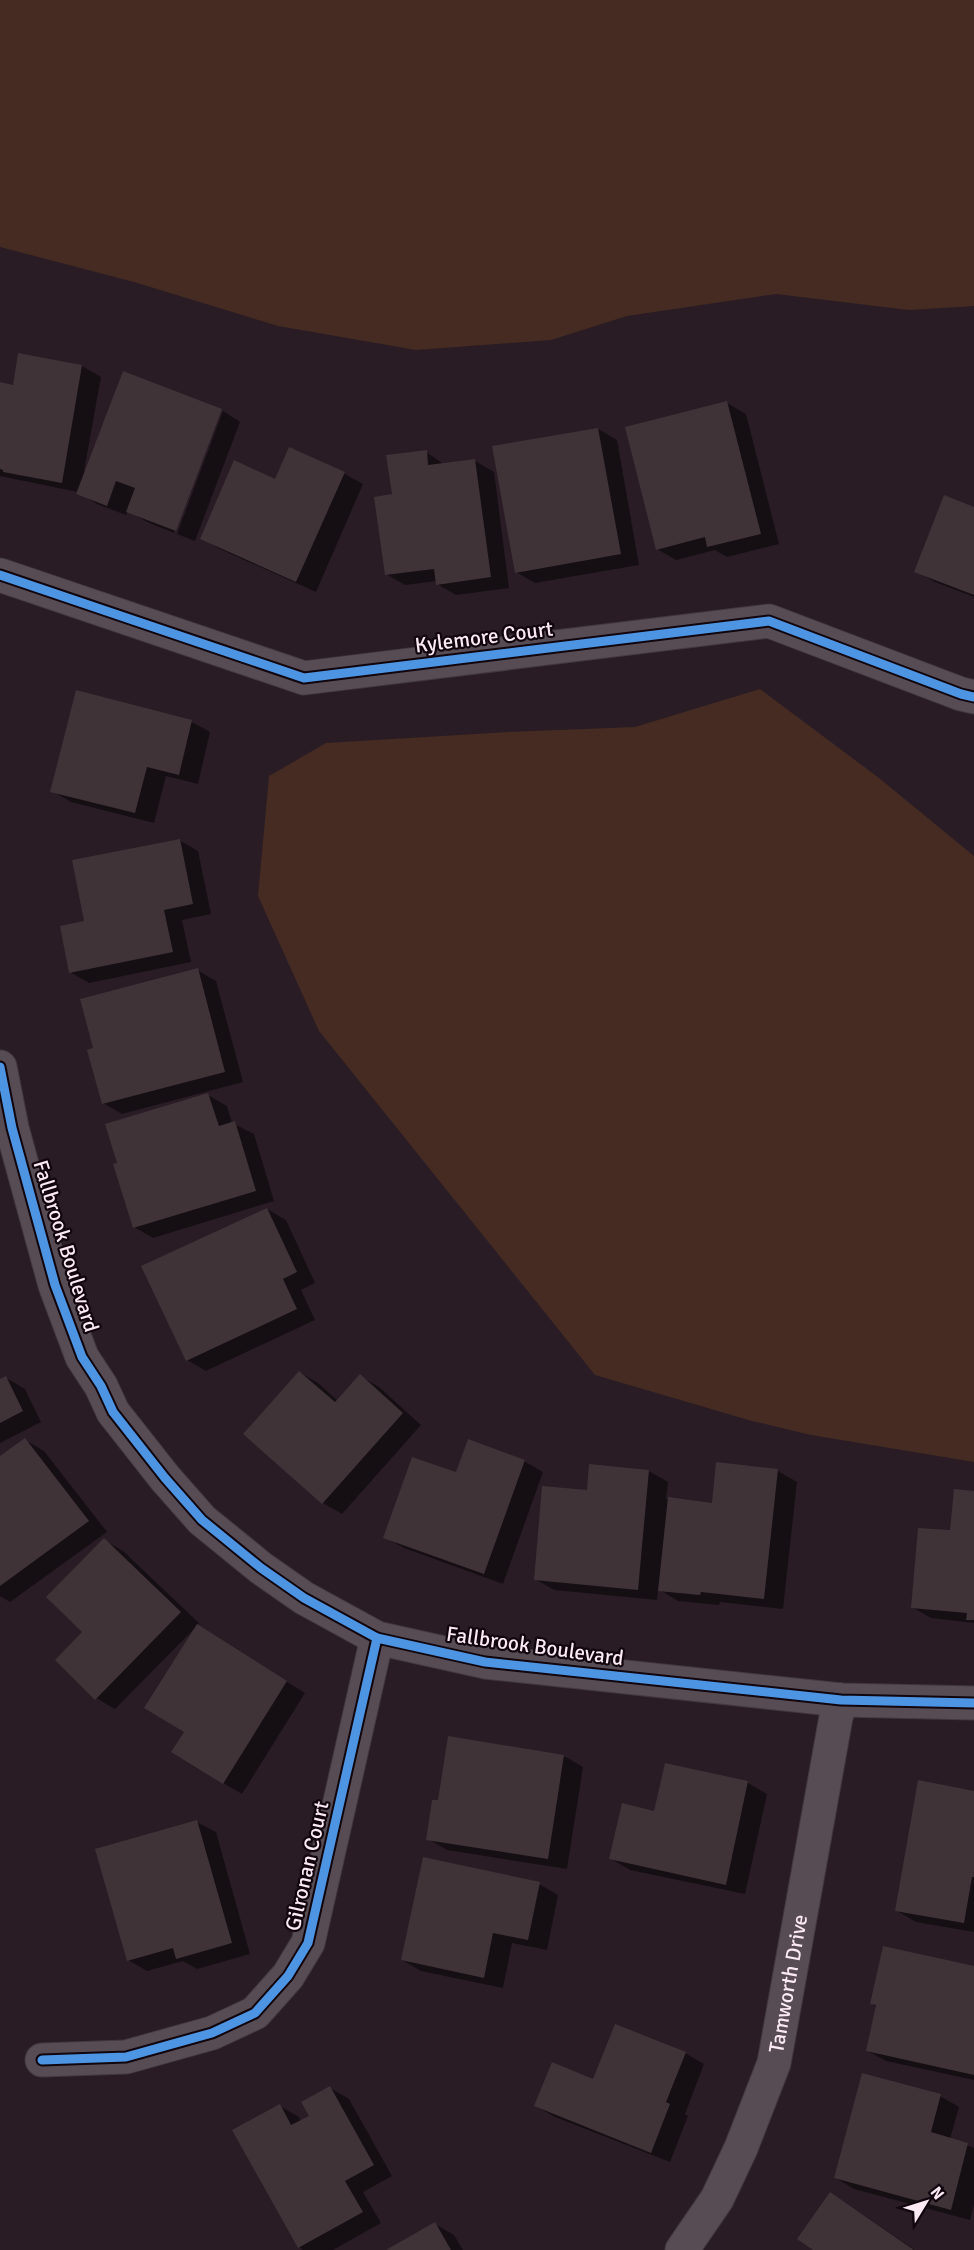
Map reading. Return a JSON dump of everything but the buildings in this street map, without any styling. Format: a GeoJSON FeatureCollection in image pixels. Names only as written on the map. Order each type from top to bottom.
{"type":"FeatureCollection","features":[{"type":"Feature","properties":{"kind":"street","name":"Kylemore Court"},"geometry":{"type":"LineString","coordinates":[[0,578],[304,678],[769,621],[974,697]]}},
{"type":"Feature","properties":{"kind":"street","name":"Fallbrook Boulevard"},"geometry":{"type":"LineString","coordinates":[[0,1067],[12,1128],[55,1285],[82,1357],[101,1386],[113,1412],[165,1478],[202,1520],[261,1568],[304,1598],[377,1638],[485,1662],[841,1700],[974,1703]]}},
{"type":"Feature","properties":{"kind":"street","name":"Gilronan Court"},"geometry":{"type":"LineString","coordinates":[[42,2060],[126,2057],[212,2033],[255,2013],[288,1976],[308,1943],[377,1638]]}},
{"type":"Feature","properties":{"kind":"street","name":"Tamworth Drive"},"geometry":{"type":"LineString","coordinates":[[682,2250],[717,2199],[741,2148],[774,2063],[841,1700]]}},
{"type":"Feature","properties":{"kind":"shaded area"},"geometry":{"type":"Polygon","coordinates":[[[0,0],[974,0],[974,306],[909,310],[776,294],[627,316],[551,340],[416,350],[278,326],[134,282],[0,247],[0,0]]]}},
{"type":"Feature","properties":{"kind":"shaded area"},"geometry":{"type":"Polygon","coordinates":[[[760,689],[879,778],[974,856],[974,1462],[811,1435],[752,1421],[595,1375],[319,1031],[258,896],[269,776],[326,743],[635,727],[760,689]]]}},
{"type":"Feature","properties":{"kind":"cycle path"},"geometry":{"type":"LineString","coordinates":[[0,575],[304,678],[769,621],[974,697]]}},
{"type":"Feature","properties":{"kind":"cycle path"},"geometry":{"type":"LineString","coordinates":[[0,1067],[12,1128],[55,1285],[82,1357],[101,1386],[113,1412],[165,1478],[202,1520],[261,1568],[304,1598],[377,1638],[485,1662],[841,1700],[974,1703]]}},
{"type":"Feature","properties":{"kind":"cycle path"},"geometry":{"type":"LineString","coordinates":[[42,2060],[126,2057],[212,2033],[255,2013],[288,1976],[308,1943],[377,1638]]}}]}
